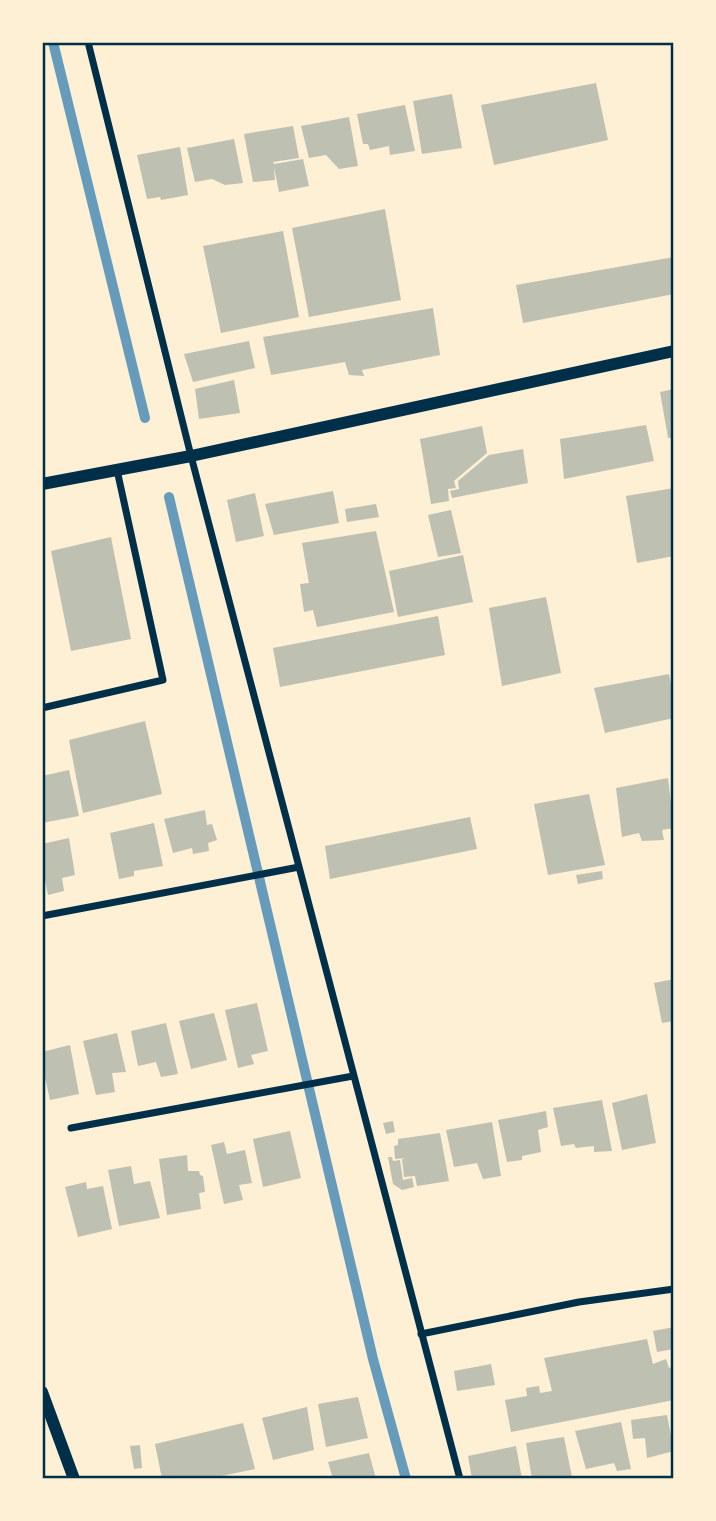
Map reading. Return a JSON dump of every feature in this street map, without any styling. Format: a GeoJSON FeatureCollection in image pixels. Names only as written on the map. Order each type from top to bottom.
{"type":"FeatureCollection","features":[{"type":"Feature","properties":{"kind":"street"},"geometry":{"type":"LineString","coordinates":[[88,42],[191,456],[460,1479]]}},
{"type":"Feature","properties":{"kind":"street"},"geometry":{"type":"LineString","coordinates":[[42,484],[191,456],[674,351]]}},
{"type":"Feature","properties":{"kind":"street"},"geometry":{"type":"LineString","coordinates":[[42,708],[163,680],[117,470]]}},
{"type":"Feature","properties":{"kind":"street"},"geometry":{"type":"LineString","coordinates":[[42,916],[299,867]]}},
{"type":"Feature","properties":{"kind":"street"},"geometry":{"type":"LineString","coordinates":[[71,1128],[353,1076]]}},
{"type":"Feature","properties":{"kind":"street"},"geometry":{"type":"LineString","coordinates":[[421,1334],[579,1302],[674,1289]]}},
{"type":"Feature","properties":{"kind":"street"},"geometry":{"type":"LineString","coordinates":[[42,1392],[74,1479]]}},
{"type":"Feature","properties":{"kind":"building"},"geometry":{"type":"Polygon","coordinates":[[[596,83],[608,140],[494,165],[481,105],[596,83]]]}},
{"type":"Feature","properties":{"kind":"building"},"geometry":{"type":"Polygon","coordinates":[[[452,94],[462,148],[422,154],[413,101],[452,94]]]}},
{"type":"Feature","properties":{"kind":"building"},"geometry":{"type":"Polygon","coordinates":[[[405,105],[415,151],[390,155],[389,146],[370,150],[368,144],[363,144],[357,114],[405,105]]]}},
{"type":"Feature","properties":{"kind":"building"},"geometry":{"type":"Polygon","coordinates":[[[349,117],[358,166],[339,169],[326,155],[309,158],[301,126],[349,117]]]}},
{"type":"Feature","properties":{"kind":"building"},"geometry":{"type":"Polygon","coordinates":[[[293,126],[299,158],[273,162],[303,159],[309,186],[279,192],[274,167],[275,180],[253,182],[244,134],[293,126]]]}},
{"type":"Feature","properties":{"kind":"building"},"geometry":{"type":"Polygon","coordinates":[[[234,139],[243,183],[225,185],[212,179],[195,182],[187,148],[234,139]]]}},
{"type":"Feature","properties":{"kind":"building"},"geometry":{"type":"Polygon","coordinates":[[[180,147],[188,195],[161,200],[160,197],[147,199],[137,155],[180,147]]]}},
{"type":"Feature","properties":{"kind":"building"},"geometry":{"type":"Polygon","coordinates":[[[385,209],[401,300],[309,317],[292,228],[385,209]]]}},
{"type":"Feature","properties":{"kind":"building"},"geometry":{"type":"Polygon","coordinates":[[[283,231],[299,317],[221,333],[203,246],[283,231]]]}},
{"type":"Feature","properties":{"kind":"building"},"geometry":{"type":"Polygon","coordinates":[[[674,257],[674,294],[523,323],[516,285],[674,257]]]}},
{"type":"Feature","properties":{"kind":"building"},"geometry":{"type":"Polygon","coordinates":[[[433,308],[440,355],[362,370],[364,376],[349,375],[345,362],[271,375],[263,337],[433,308]]]}},
{"type":"Feature","properties":{"kind":"building"},"geometry":{"type":"Polygon","coordinates":[[[249,341],[255,368],[193,382],[184,354],[249,341]]]}},
{"type":"Feature","properties":{"kind":"building"},"geometry":{"type":"Polygon","coordinates":[[[234,380],[240,413],[199,419],[195,389],[234,380]]]}},
{"type":"Feature","properties":{"kind":"building"},"geometry":{"type":"Polygon","coordinates":[[[674,389],[674,438],[668,438],[660,392],[674,389]]]}},
{"type":"Feature","properties":{"kind":"building"},"geometry":{"type":"Polygon","coordinates":[[[646,425],[654,461],[564,479],[560,439],[646,425]]]}},
{"type":"Feature","properties":{"kind":"building"},"geometry":{"type":"Polygon","coordinates":[[[482,426],[487,453],[454,481],[456,488],[448,489],[449,501],[431,504],[420,439],[482,426]]]}},
{"type":"Feature","properties":{"kind":"building"},"geometry":{"type":"Polygon","coordinates":[[[523,449],[528,483],[452,498],[450,491],[459,489],[458,481],[489,455],[523,449]]]}},
{"type":"Feature","properties":{"kind":"building"},"geometry":{"type":"Polygon","coordinates":[[[674,488],[674,556],[637,563],[626,496],[674,488]]]}},
{"type":"Feature","properties":{"kind":"building"},"geometry":{"type":"Polygon","coordinates":[[[333,491],[339,523],[274,535],[265,504],[333,491]]]}},
{"type":"Feature","properties":{"kind":"building"},"geometry":{"type":"Polygon","coordinates":[[[255,493],[264,536],[236,542],[227,500],[255,493]]]}},
{"type":"Feature","properties":{"kind":"building"},"geometry":{"type":"Polygon","coordinates":[[[376,504],[379,517],[347,522],[345,509],[376,504]]]}},
{"type":"Feature","properties":{"kind":"building"},"geometry":{"type":"Polygon","coordinates":[[[451,510],[461,553],[438,557],[428,515],[451,510]]]}},
{"type":"Feature","properties":{"kind":"building"},"geometry":{"type":"Polygon","coordinates":[[[376,531],[394,612],[317,627],[313,610],[304,612],[300,584],[309,583],[302,543],[376,531]]]}},
{"type":"Feature","properties":{"kind":"building"},"geometry":{"type":"Polygon","coordinates":[[[111,537],[131,639],[71,651],[51,551],[111,537]]]}},
{"type":"Feature","properties":{"kind":"building"},"geometry":{"type":"Polygon","coordinates":[[[463,555],[473,602],[398,617],[389,571],[463,555]]]}},
{"type":"Feature","properties":{"kind":"building"},"geometry":{"type":"Polygon","coordinates":[[[546,597],[561,673],[502,686],[489,608],[546,597]]]}},
{"type":"Feature","properties":{"kind":"building"},"geometry":{"type":"Polygon","coordinates":[[[438,616],[445,655],[280,687],[273,648],[438,616]]]}},
{"type":"Feature","properties":{"kind":"building"},"geometry":{"type":"Polygon","coordinates":[[[669,674],[674,718],[605,733],[594,688],[669,674]]]}},
{"type":"Feature","properties":{"kind":"building"},"geometry":{"type":"Polygon","coordinates":[[[145,721],[162,794],[83,813],[69,740],[145,721]]]}},
{"type":"Feature","properties":{"kind":"building"},"geometry":{"type":"Polygon","coordinates":[[[69,770],[79,816],[42,823],[42,776],[69,770]]]}},
{"type":"Feature","properties":{"kind":"building"},"geometry":{"type":"Polygon","coordinates":[[[668,778],[674,828],[662,830],[664,840],[642,841],[639,833],[622,837],[616,788],[668,778]]]}},
{"type":"Feature","properties":{"kind":"building"},"geometry":{"type":"Polygon","coordinates":[[[589,794],[605,865],[548,875],[534,804],[589,794]]]}},
{"type":"Feature","properties":{"kind":"building"},"geometry":{"type":"Polygon","coordinates":[[[205,810],[207,825],[212,824],[217,840],[208,843],[209,851],[193,854],[192,848],[173,853],[164,819],[205,810]]]}},
{"type":"Feature","properties":{"kind":"building"},"geometry":{"type":"Polygon","coordinates":[[[470,817],[477,849],[330,879],[325,846],[470,817]]]}},
{"type":"Feature","properties":{"kind":"building"},"geometry":{"type":"Polygon","coordinates":[[[154,823],[163,866],[134,871],[134,876],[119,879],[110,833],[154,823]]]}},
{"type":"Feature","properties":{"kind":"building"},"geometry":{"type":"Polygon","coordinates":[[[69,838],[75,875],[62,878],[64,891],[48,895],[42,866],[42,844],[69,838]]]}},
{"type":"Feature","properties":{"kind":"building"},"geometry":{"type":"Polygon","coordinates":[[[602,871],[603,879],[578,884],[576,875],[602,871]]]}},
{"type":"Feature","properties":{"kind":"building"},"geometry":{"type":"Polygon","coordinates":[[[674,979],[674,1021],[662,1023],[654,983],[674,979]]]}},
{"type":"Feature","properties":{"kind":"building"},"geometry":{"type":"Polygon","coordinates":[[[257,1003],[268,1051],[251,1055],[254,1064],[238,1068],[225,1010],[257,1003]]]}},
{"type":"Feature","properties":{"kind":"building"},"geometry":{"type":"Polygon","coordinates":[[[214,1013],[227,1060],[191,1069],[179,1021],[214,1013]]]}},
{"type":"Feature","properties":{"kind":"building"},"geometry":{"type":"Polygon","coordinates":[[[166,1023],[178,1074],[161,1077],[156,1062],[138,1066],[131,1031],[166,1023]]]}},
{"type":"Feature","properties":{"kind":"building"},"geometry":{"type":"Polygon","coordinates":[[[117,1033],[126,1072],[112,1073],[115,1092],[96,1095],[83,1041],[117,1033]]]}},
{"type":"Feature","properties":{"kind":"building"},"geometry":{"type":"Polygon","coordinates":[[[70,1045],[79,1094],[50,1100],[42,1052],[70,1045]]]}},
{"type":"Feature","properties":{"kind":"building"},"geometry":{"type":"Polygon","coordinates":[[[647,1094],[656,1143],[622,1150],[612,1103],[647,1094]]]}},
{"type":"Feature","properties":{"kind":"building"},"geometry":{"type":"Polygon","coordinates":[[[602,1100],[612,1151],[594,1152],[594,1146],[576,1148],[574,1144],[561,1146],[553,1108],[602,1100]]]}},
{"type":"Feature","properties":{"kind":"building"},"geometry":{"type":"Polygon","coordinates":[[[546,1111],[548,1127],[538,1130],[541,1152],[522,1156],[522,1160],[507,1162],[498,1120],[546,1111]]]}},
{"type":"Feature","properties":{"kind":"building"},"geometry":{"type":"Polygon","coordinates":[[[393,1121],[395,1132],[386,1134],[383,1123],[393,1121]]]}},
{"type":"Feature","properties":{"kind":"building"},"geometry":{"type":"Polygon","coordinates":[[[492,1122],[501,1176],[483,1179],[477,1163],[454,1167],[446,1130],[492,1122]]]}},
{"type":"Feature","properties":{"kind":"building"},"geometry":{"type":"Polygon","coordinates":[[[290,1131],[301,1178],[263,1187],[253,1139],[290,1131]]]}},
{"type":"Feature","properties":{"kind":"building"},"geometry":{"type":"Polygon","coordinates":[[[440,1133],[449,1181],[417,1186],[415,1176],[404,1177],[402,1159],[406,1158],[395,1159],[394,1146],[398,1145],[398,1139],[440,1133]]]}},
{"type":"Feature","properties":{"kind":"building"},"geometry":{"type":"Polygon","coordinates":[[[224,1142],[227,1154],[245,1150],[252,1183],[239,1185],[243,1200],[224,1204],[211,1145],[224,1142]]]}},
{"type":"Feature","properties":{"kind":"building"},"geometry":{"type":"Polygon","coordinates":[[[187,1155],[188,1171],[199,1171],[203,1176],[205,1192],[199,1193],[201,1209],[167,1215],[159,1159],[187,1155]]]}},
{"type":"Feature","properties":{"kind":"building"},"geometry":{"type":"Polygon","coordinates":[[[388,1157],[392,1157],[393,1161],[400,1160],[403,1180],[412,1178],[414,1187],[402,1190],[393,1184],[388,1157]]]}},
{"type":"Feature","properties":{"kind":"building"},"geometry":{"type":"Polygon","coordinates":[[[131,1166],[134,1184],[150,1181],[160,1218],[119,1226],[108,1170],[131,1166]]]}},
{"type":"Feature","properties":{"kind":"building"},"geometry":{"type":"Polygon","coordinates":[[[86,1182],[87,1189],[103,1186],[112,1229],[78,1237],[65,1187],[86,1182]]]}},
{"type":"Feature","properties":{"kind":"building"},"geometry":{"type":"Polygon","coordinates":[[[674,1327],[674,1349],[657,1352],[653,1331],[674,1327]]]}},
{"type":"Feature","properties":{"kind":"building"},"geometry":{"type":"Polygon","coordinates":[[[647,1339],[653,1364],[666,1359],[669,1368],[674,1366],[674,1400],[511,1432],[505,1400],[527,1396],[526,1388],[539,1386],[540,1393],[552,1391],[544,1358],[647,1339]]]}},
{"type":"Feature","properties":{"kind":"building"},"geometry":{"type":"Polygon","coordinates":[[[491,1364],[495,1385],[457,1391],[454,1371],[491,1364]]]}},
{"type":"Feature","properties":{"kind":"building"},"geometry":{"type":"Polygon","coordinates":[[[358,1397],[368,1438],[326,1447],[318,1404],[358,1397]]]}},
{"type":"Feature","properties":{"kind":"building"},"geometry":{"type":"Polygon","coordinates":[[[307,1407],[314,1450],[273,1460],[262,1418],[307,1407]]]}},
{"type":"Feature","properties":{"kind":"building"},"geometry":{"type":"Polygon","coordinates":[[[667,1415],[674,1451],[647,1458],[645,1438],[633,1439],[631,1420],[667,1415]]]}},
{"type":"Feature","properties":{"kind":"building"},"geometry":{"type":"Polygon","coordinates":[[[621,1422],[631,1469],[617,1471],[614,1463],[586,1469],[575,1431],[621,1422]]]}},
{"type":"Feature","properties":{"kind":"building"},"geometry":{"type":"Polygon","coordinates":[[[243,1423],[255,1469],[207,1479],[162,1479],[155,1444],[243,1423]]]}},
{"type":"Feature","properties":{"kind":"building"},"geometry":{"type":"Polygon","coordinates":[[[564,1437],[572,1477],[532,1479],[526,1443],[564,1437]]]}},
{"type":"Feature","properties":{"kind":"building"},"geometry":{"type":"Polygon","coordinates":[[[140,1445],[142,1468],[134,1469],[130,1446],[140,1445]]]}},
{"type":"Feature","properties":{"kind":"building"},"geometry":{"type":"Polygon","coordinates":[[[516,1446],[522,1479],[472,1479],[468,1456],[516,1446]]]}},
{"type":"Feature","properties":{"kind":"building"},"geometry":{"type":"Polygon","coordinates":[[[369,1453],[376,1479],[333,1479],[328,1462],[369,1453]]]}},
{"type":"Feature","properties":{"kind":"waterway"},"geometry":{"type":"LineString","coordinates":[[53,42],[145,418]]}},
{"type":"Feature","properties":{"kind":"waterway"},"geometry":{"type":"LineString","coordinates":[[169,497],[373,1359],[406,1479]]}}]}
